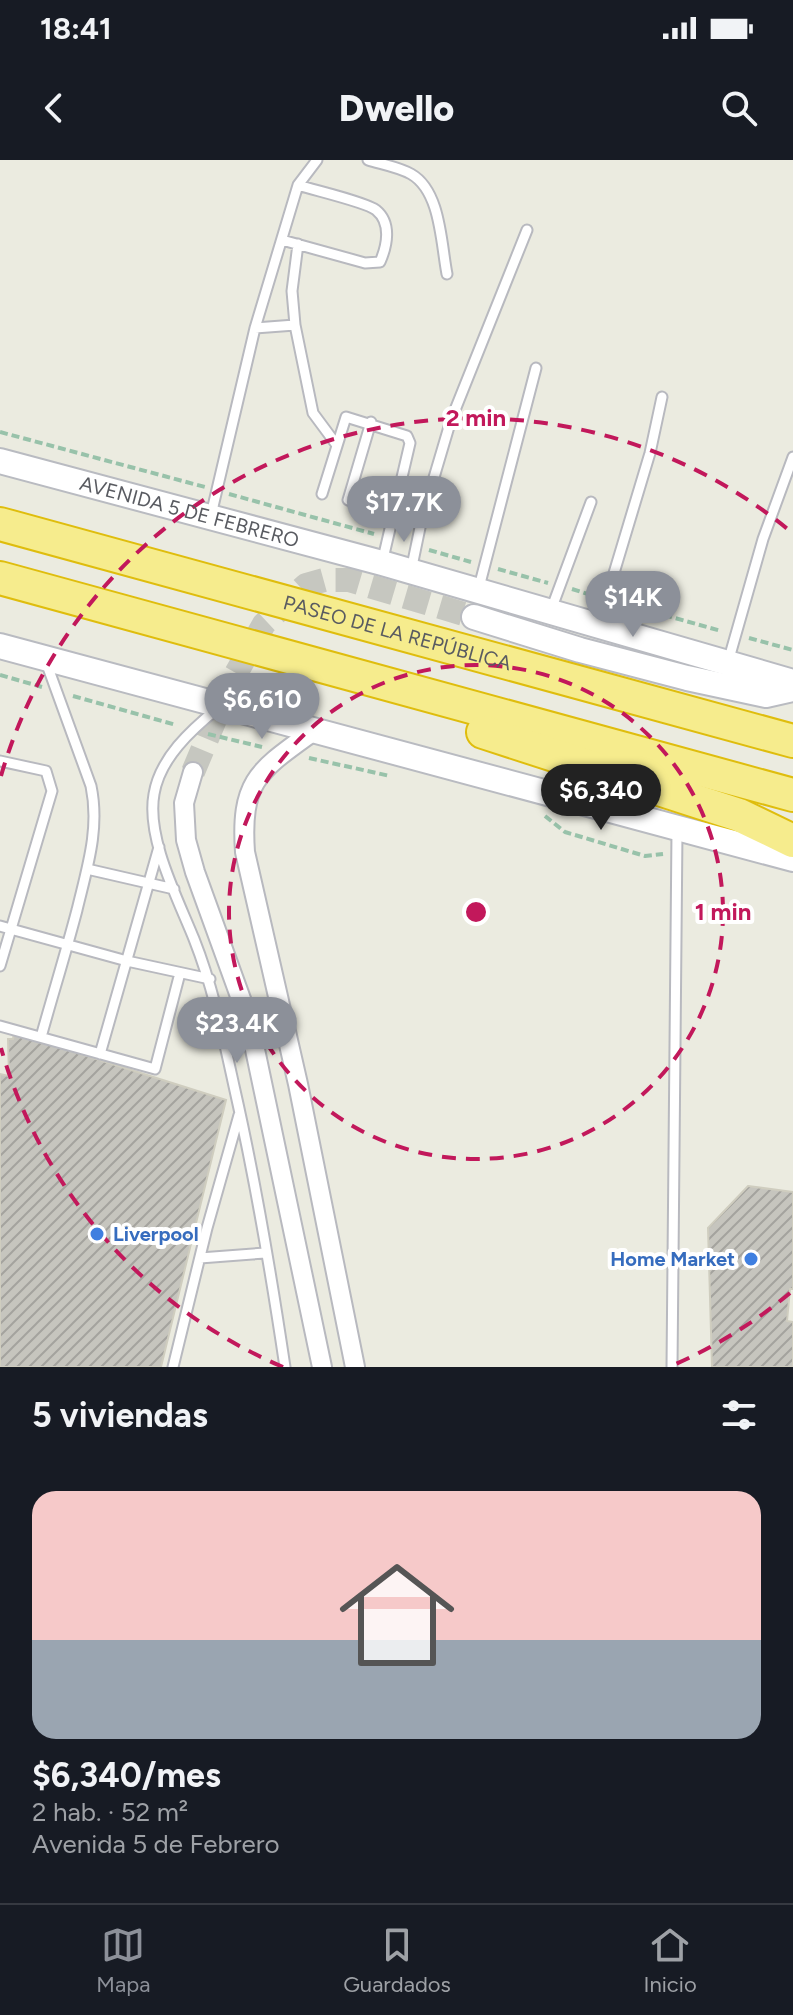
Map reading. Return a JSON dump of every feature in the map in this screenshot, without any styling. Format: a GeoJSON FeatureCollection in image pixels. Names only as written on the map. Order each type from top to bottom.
{"type":"FeatureCollection","features":[{"type":"Feature","properties":{"kind":"highway","name":"PASEO DE LA REPÚBLICA"},"geometry":{"type":"LineString","coordinates":[[0,524],[793,741]]}},
{"type":"Feature","properties":{"kind":"highway"},"geometry":{"type":"LineString","coordinates":[[0,578],[793,795]]}},
{"type":"Feature","properties":{"kind":"highway"},"geometry":{"type":"LineString","coordinates":[[336,672],[437,717],[739,815],[793,841]]}},
{"type":"Feature","properties":{"kind":"main road","name":"AVENIDA 5 DE FEBRERO"},"geometry":{"type":"LineString","coordinates":[[0,461],[411,571],[793,682]]}},
{"type":"Feature","properties":{"kind":"main road"},"geometry":{"type":"LineString","coordinates":[[474,617],[580,650],[687,678],[766,695],[793,689]]}},
{"type":"Feature","properties":{"kind":"main road"},"geometry":{"type":"LineString","coordinates":[[0,646],[315,730],[677,840],[793,859]]}},
{"type":"Feature","properties":{"kind":"street"},"geometry":{"type":"LineString","coordinates":[[315,730],[263,771],[248,793],[243,818],[245,852],[285,1023],[355,1367]]}},
{"type":"Feature","properties":{"kind":"street"},"geometry":{"type":"LineString","coordinates":[[193,772],[184,803],[186,840],[249,1021],[322,1367]]}},
{"type":"Feature","properties":{"kind":"lane"},"geometry":{"type":"LineString","coordinates":[[210,518],[255,328],[298,185],[317,160]]}},
{"type":"Feature","properties":{"kind":"lane"},"geometry":{"type":"LineString","coordinates":[[368,160],[411,174],[423,185],[433,203],[447,274]]}},
{"type":"Feature","properties":{"kind":"lane"},"geometry":{"type":"LineString","coordinates":[[282,240],[365,263],[380,262],[386,248],[387,226],[375,209],[298,185]]}},
{"type":"Feature","properties":{"kind":"lane"},"geometry":{"type":"LineString","coordinates":[[411,571],[422,518],[451,420],[527,230]]}},
{"type":"Feature","properties":{"kind":"lane"},"geometry":{"type":"LineString","coordinates":[[298,244],[292,291],[295,325],[313,413],[336,444]]}},
{"type":"Feature","properties":{"kind":"lane"},"geometry":{"type":"LineString","coordinates":[[255,328],[295,325]]}},
{"type":"Feature","properties":{"kind":"lane"},"geometry":{"type":"LineString","coordinates":[[478,591],[536,368]]}},
{"type":"Feature","properties":{"kind":"lane"},"geometry":{"type":"LineString","coordinates":[[598,626],[650,453],[662,397]]}},
{"type":"Feature","properties":{"kind":"lane"},"geometry":{"type":"LineString","coordinates":[[322,494],[346,417],[371,422],[407,436],[409,439],[382,563]]}},
{"type":"Feature","properties":{"kind":"lane"},"geometry":{"type":"LineString","coordinates":[[371,422],[348,500],[393,514]]}},
{"type":"Feature","properties":{"kind":"lane"},"geometry":{"type":"LineString","coordinates":[[728,662],[763,539],[792,459]]}},
{"type":"Feature","properties":{"kind":"lane"},"geometry":{"type":"LineString","coordinates":[[550,613],[591,502]]}},
{"type":"Feature","properties":{"kind":"lane"},"geometry":{"type":"LineString","coordinates":[[41,1037],[68,945],[95,832],[91,786],[44,659]]}},
{"type":"Feature","properties":{"kind":"lane"},"geometry":{"type":"LineString","coordinates":[[220,706],[192,730],[171,755],[154,793],[153,816],[159,847],[210,979],[240,1113],[285,1367]]}},
{"type":"Feature","properties":{"kind":"lane"},"geometry":{"type":"LineString","coordinates":[[0,761],[46,771],[52,791],[0,966]]}},
{"type":"Feature","properties":{"kind":"lane"},"geometry":{"type":"LineString","coordinates":[[672,1367],[677,840]]}},
{"type":"Feature","properties":{"kind":"lane"},"geometry":{"type":"LineString","coordinates":[[100,1054],[159,847]]}},
{"type":"Feature","properties":{"kind":"lane"},"geometry":{"type":"LineString","coordinates":[[87,869],[174,889]]}},
{"type":"Feature","properties":{"kind":"lane"},"geometry":{"type":"LineString","coordinates":[[0,926],[127,961],[210,979]]}},
{"type":"Feature","properties":{"kind":"lane"},"geometry":{"type":"LineString","coordinates":[[0,1026],[155,1069],[180,973]]}},
{"type":"Feature","properties":{"kind":"lane"},"geometry":{"type":"LineString","coordinates":[[173,1367],[240,1113]]}},
{"type":"Feature","properties":{"kind":"lane"},"geometry":{"type":"LineString","coordinates":[[200,1258],[265,1253]]}},
{"type":"Feature","properties":{"kind":"path"},"geometry":{"type":"LineString","coordinates":[[0,675],[192,730],[402,778]]}},
{"type":"Feature","properties":{"kind":"path"},"geometry":{"type":"LineString","coordinates":[[544,816],[565,832],[645,856],[677,840]]}},
{"type":"Feature","properties":{"kind":"building","name":"Liverpool"},"geometry":{"type":"Polygon","coordinates":[[[14,1033],[226,1100],[161,1367],[0,1367],[0,1074],[9,1076],[8,1039],[13,1039],[14,1033]]]}},
{"type":"Feature","properties":{"kind":"building","name":"Home Market"},"geometry":{"type":"Polygon","coordinates":[[[748,1186],[793,1192],[793,1289],[790,1289],[787,1321],[793,1322],[793,1367],[712,1367],[708,1228],[748,1186]]]}},
{"type":"Feature","properties":{"kind":"tunnel"},"geometry":{"type":"LineString","coordinates":[[193,772],[230,684],[264,624],[306,585],[324,580],[349,580],[474,617]]}},
{"type":"Feature","properties":{"kind":"place","name":"Liverpool"},"geometry":{"type":"Point","coordinates":[97,1234]}},
{"type":"Feature","properties":{"kind":"place","name":"Home Market"},"geometry":{"type":"Point","coordinates":[751,1259]}}]}
